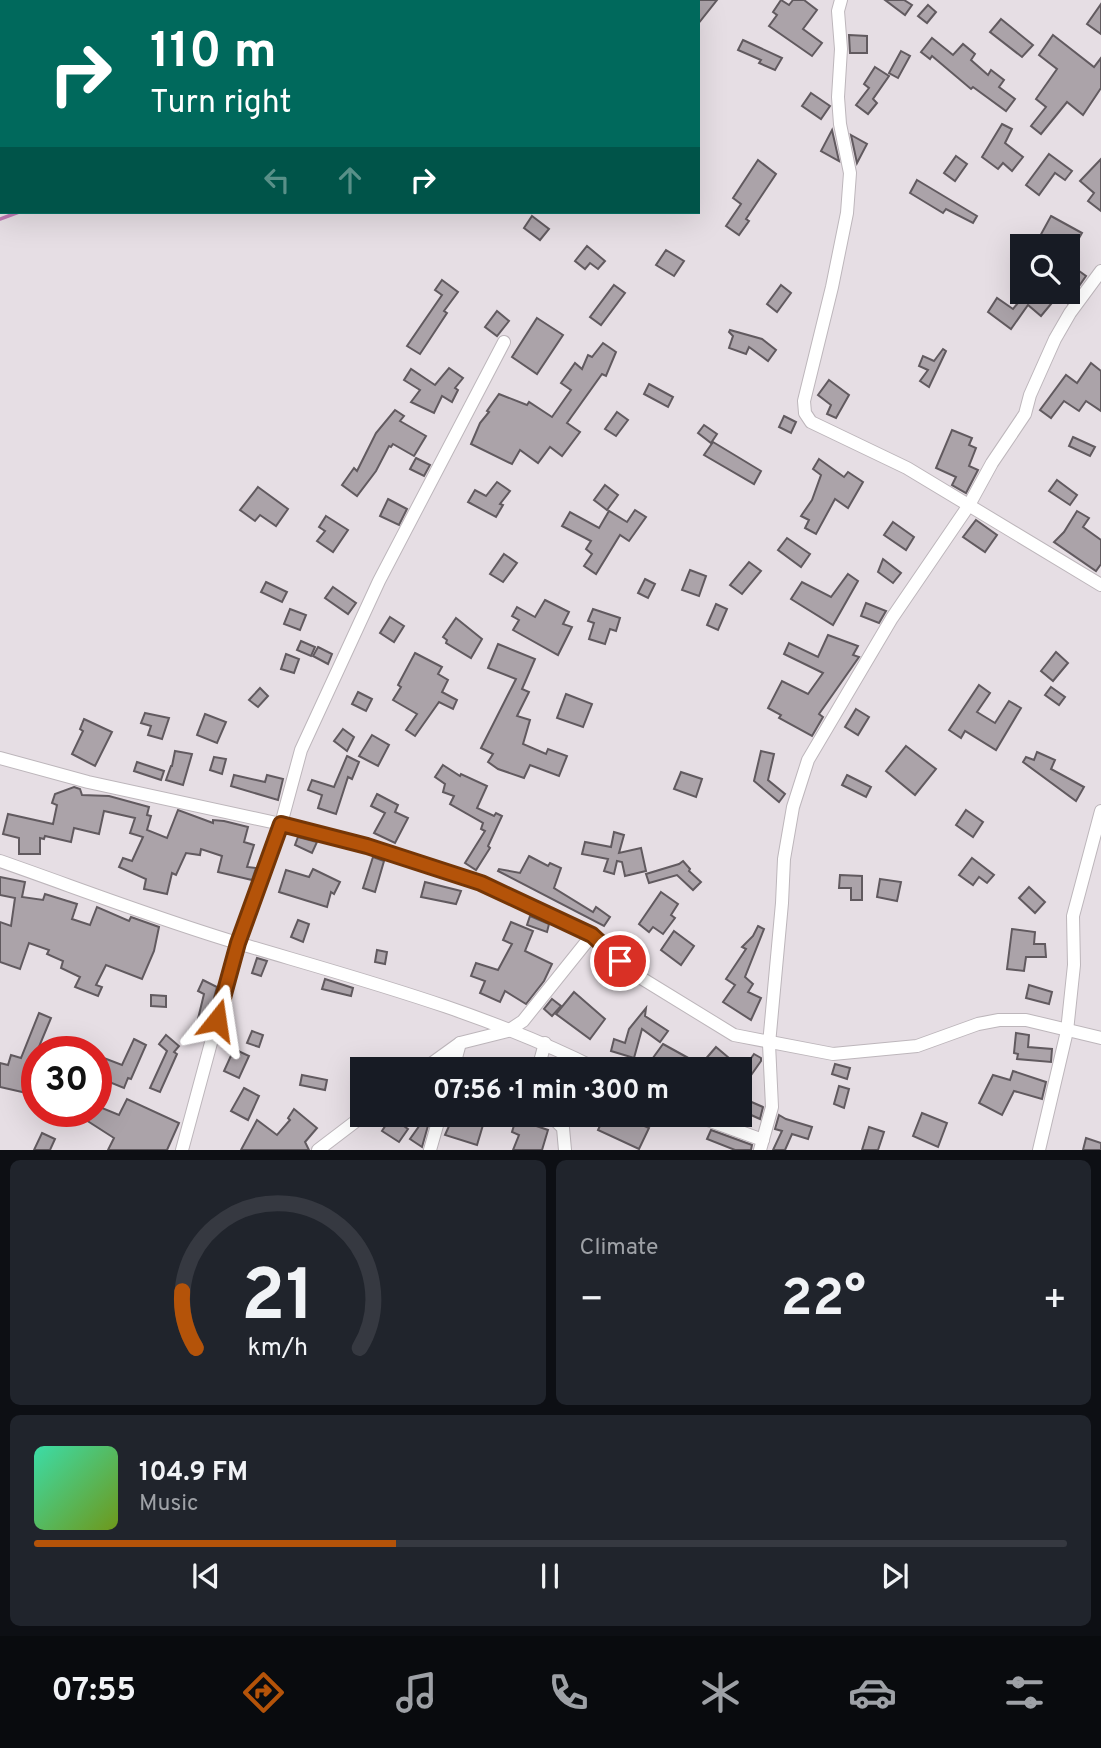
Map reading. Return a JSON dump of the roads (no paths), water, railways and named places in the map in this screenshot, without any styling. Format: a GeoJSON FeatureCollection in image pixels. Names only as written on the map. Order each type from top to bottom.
{"type":"FeatureCollection","features":[{"type":"Feature","properties":{"kind":"street"},"geometry":{"type":"LineString","coordinates":[[841,0],[838,11],[841,49],[838,97],[840,124],[850,173],[847,213],[804,401],[805,413],[811,422],[907,468],[1101,585]]}},
{"type":"Feature","properties":{"kind":"street"},"geometry":{"type":"LineString","coordinates":[[721,1127],[762,1145],[772,1107],[769,1044],[784,859],[793,807],[808,760],[892,618],[969,505],[992,463],[1025,414],[1041,369],[1060,330],[1101,271]]}},
{"type":"Feature","properties":{"kind":"street"},"geometry":{"type":"LineString","coordinates":[[182,1150],[238,943],[281,824],[301,750],[379,581],[504,342]]}},
{"type":"Feature","properties":{"kind":"street"},"geometry":{"type":"LineString","coordinates":[[0,758],[88,782],[281,824],[367,846],[481,883],[592,935],[634,973],[734,1035],[769,1044],[833,1054],[917,1046],[978,1024],[999,1020],[1026,1020],[1101,1038]]}},
{"type":"Feature","properties":{"kind":"street"},"geometry":{"type":"LineString","coordinates":[[1040,1150],[1067,1031],[1074,965],[1073,916],[1101,811]]}},
{"type":"Feature","properties":{"kind":"street"},"geometry":{"type":"LineString","coordinates":[[0,861],[238,943],[410,993],[545,1043],[573,1057]]}},
{"type":"Feature","properties":{"kind":"street"},"geometry":{"type":"LineString","coordinates":[[440,1057],[460,1042],[508,1031],[523,1021],[592,935]]}},
{"type":"Feature","properties":{"kind":"street"},"geometry":{"type":"LineString","coordinates":[[456,1057],[460,1042]]}},
{"type":"Feature","properties":{"kind":"street"},"geometry":{"type":"LineString","coordinates":[[541,1057],[545,1043]]}},
{"type":"Feature","properties":{"kind":"street"},"geometry":{"type":"LineString","coordinates":[[318,1150],[350,1126]]}},
{"type":"Feature","properties":{"kind":"street"},"geometry":{"type":"LineString","coordinates":[[430,1150],[437,1127]]}},
{"type":"Feature","properties":{"kind":"street"},"geometry":{"type":"LineString","coordinates":[[562,1127],[565,1150]]}},
{"type":"Feature","properties":{"kind":"waterway"},"geometry":{"type":"LineString","coordinates":[[0,219],[14,214]]}}]}
